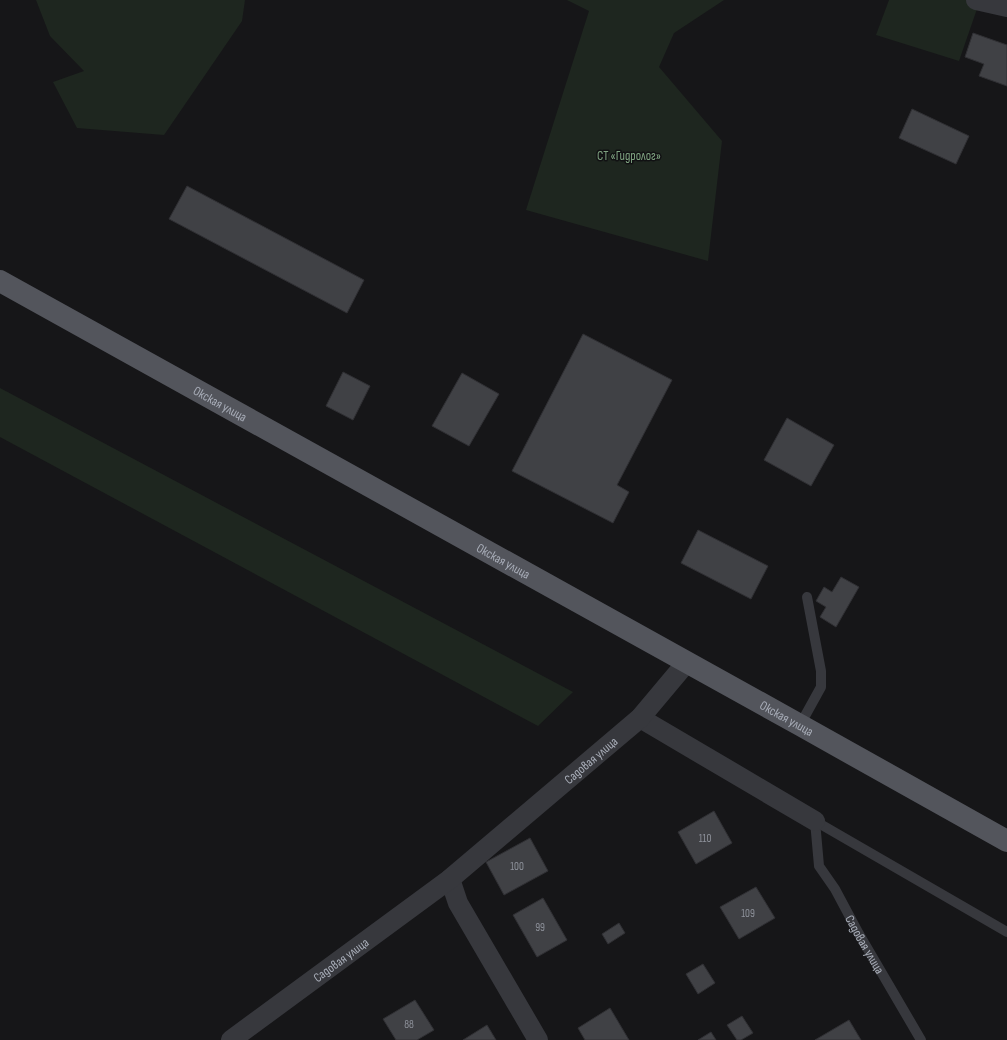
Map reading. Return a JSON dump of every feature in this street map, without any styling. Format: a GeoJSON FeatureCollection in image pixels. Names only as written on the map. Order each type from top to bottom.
{"type":"FeatureCollection","features":[{"type":"Feature","properties":{"kind":"main road","name":"Окская улица"},"geometry":{"type":"LineString","coordinates":[[0,280],[1007,841]]}},
{"type":"Feature","properties":{"kind":"street"},"geometry":{"type":"LineString","coordinates":[[976,0],[1007,7]]}},
{"type":"Feature","properties":{"kind":"street","name":"Садовая улица"},"geometry":{"type":"LineString","coordinates":[[231,1040],[450,878],[640,718],[687,662]]}},
{"type":"Feature","properties":{"kind":"street"},"geometry":{"type":"LineString","coordinates":[[640,718],[815,822]]}},
{"type":"Feature","properties":{"kind":"street"},"geometry":{"type":"LineString","coordinates":[[450,878],[458,903],[538,1040]]}},
{"type":"Feature","properties":{"kind":"lane"},"geometry":{"type":"LineString","coordinates":[[800,725],[821,687],[821,671],[807,597]]}},
{"type":"Feature","properties":{"kind":"lane"},"geometry":{"type":"LineString","coordinates":[[815,822],[1007,932]]}},
{"type":"Feature","properties":{"kind":"lane","name":"Садовая улица"},"geometry":{"type":"LineString","coordinates":[[815,822],[819,866],[835,889],[859,934],[921,1040]]}},
{"type":"Feature","properties":{"kind":"green space"},"geometry":{"type":"Polygon","coordinates":[[[36,0],[245,0],[242,21],[164,135],[77,128],[53,82],[84,71],[50,36],[36,0]]]}},
{"type":"Feature","properties":{"kind":"green space","name":"СТ «Гидролог»"},"geometry":{"type":"Polygon","coordinates":[[[567,0],[724,0],[674,33],[659,67],[722,141],[708,261],[526,210],[589,11],[567,0]]]}},
{"type":"Feature","properties":{"kind":"green space"},"geometry":{"type":"Polygon","coordinates":[[[889,0],[1007,0],[978,6],[959,61],[876,35],[889,0]]]}},
{"type":"Feature","properties":{"kind":"green space"},"geometry":{"type":"Polygon","coordinates":[[[0,388],[573,692],[538,726],[0,437],[0,388]]]}},
{"type":"Feature","properties":{"kind":"building"},"geometry":{"type":"Polygon","coordinates":[[[973,33],[1007,45],[1007,86],[979,76],[984,64],[965,57],[973,33]]]}},
{"type":"Feature","properties":{"kind":"building"},"geometry":{"type":"Polygon","coordinates":[[[912,109],[969,136],[956,164],[899,138],[912,109]]]}},
{"type":"Feature","properties":{"kind":"building"},"geometry":{"type":"Polygon","coordinates":[[[187,186],[364,280],[347,313],[169,219],[187,186]]]}},
{"type":"Feature","properties":{"kind":"building"},"geometry":{"type":"Polygon","coordinates":[[[583,334],[672,380],[617,485],[629,492],[613,523],[512,471],[583,334]]]}},
{"type":"Feature","properties":{"kind":"building"},"geometry":{"type":"Polygon","coordinates":[[[343,372],[370,386],[353,420],[326,406],[343,372]]]}},
{"type":"Feature","properties":{"kind":"building"},"geometry":{"type":"Polygon","coordinates":[[[462,373],[499,394],[469,446],[432,426],[462,373]]]}},
{"type":"Feature","properties":{"kind":"building"},"geometry":{"type":"Polygon","coordinates":[[[787,418],[834,445],[811,486],[764,460],[787,418]]]}},
{"type":"Feature","properties":{"kind":"building"},"geometry":{"type":"Polygon","coordinates":[[[698,530],[768,566],[751,599],[681,563],[698,530]]]}},
{"type":"Feature","properties":{"kind":"building"},"geometry":{"type":"Polygon","coordinates":[[[841,577],[859,587],[836,627],[820,617],[826,607],[816,601],[824,587],[832,592],[841,577]]]}},
{"type":"Feature","properties":{"kind":"building"},"geometry":{"type":"Polygon","coordinates":[[[714,811],[732,843],[696,864],[678,832],[714,811]]]}},
{"type":"Feature","properties":{"kind":"building"},"geometry":{"type":"Polygon","coordinates":[[[530,838],[548,871],[504,895],[486,862],[530,838]]]}},
{"type":"Feature","properties":{"kind":"building"},"geometry":{"type":"Polygon","coordinates":[[[756,887],[775,918],[739,939],[720,907],[756,887]]]}},
{"type":"Feature","properties":{"kind":"building"},"geometry":{"type":"Polygon","coordinates":[[[543,898],[567,940],[537,957],[513,915],[543,898]]]}},
{"type":"Feature","properties":{"kind":"building"},"geometry":{"type":"Polygon","coordinates":[[[619,923],[625,933],[608,944],[602,934],[619,923]]]}},
{"type":"Feature","properties":{"kind":"building"},"geometry":{"type":"Polygon","coordinates":[[[703,964],[715,983],[698,994],[686,974],[703,964]]]}},
{"type":"Feature","properties":{"kind":"building"},"geometry":{"type":"Polygon","coordinates":[[[415,1000],[434,1030],[417,1040],[396,1040],[383,1019],[415,1000]]]}},
{"type":"Feature","properties":{"kind":"building"},"geometry":{"type":"Polygon","coordinates":[[[610,1008],[629,1040],[585,1040],[578,1028],[610,1008]]]}},
{"type":"Feature","properties":{"kind":"building"},"geometry":{"type":"Polygon","coordinates":[[[742,1016],[753,1033],[741,1040],[737,1040],[727,1025],[742,1016]]]}},
{"type":"Feature","properties":{"kind":"building"},"geometry":{"type":"Polygon","coordinates":[[[849,1020],[861,1040],[815,1040],[849,1020]]]}},
{"type":"Feature","properties":{"kind":"building"},"geometry":{"type":"Polygon","coordinates":[[[487,1025],[496,1040],[463,1040],[487,1025]]]}},
{"type":"Feature","properties":{"kind":"building"},"geometry":{"type":"Polygon","coordinates":[[[711,1032],[716,1040],[698,1040],[711,1032]]]}}]}
